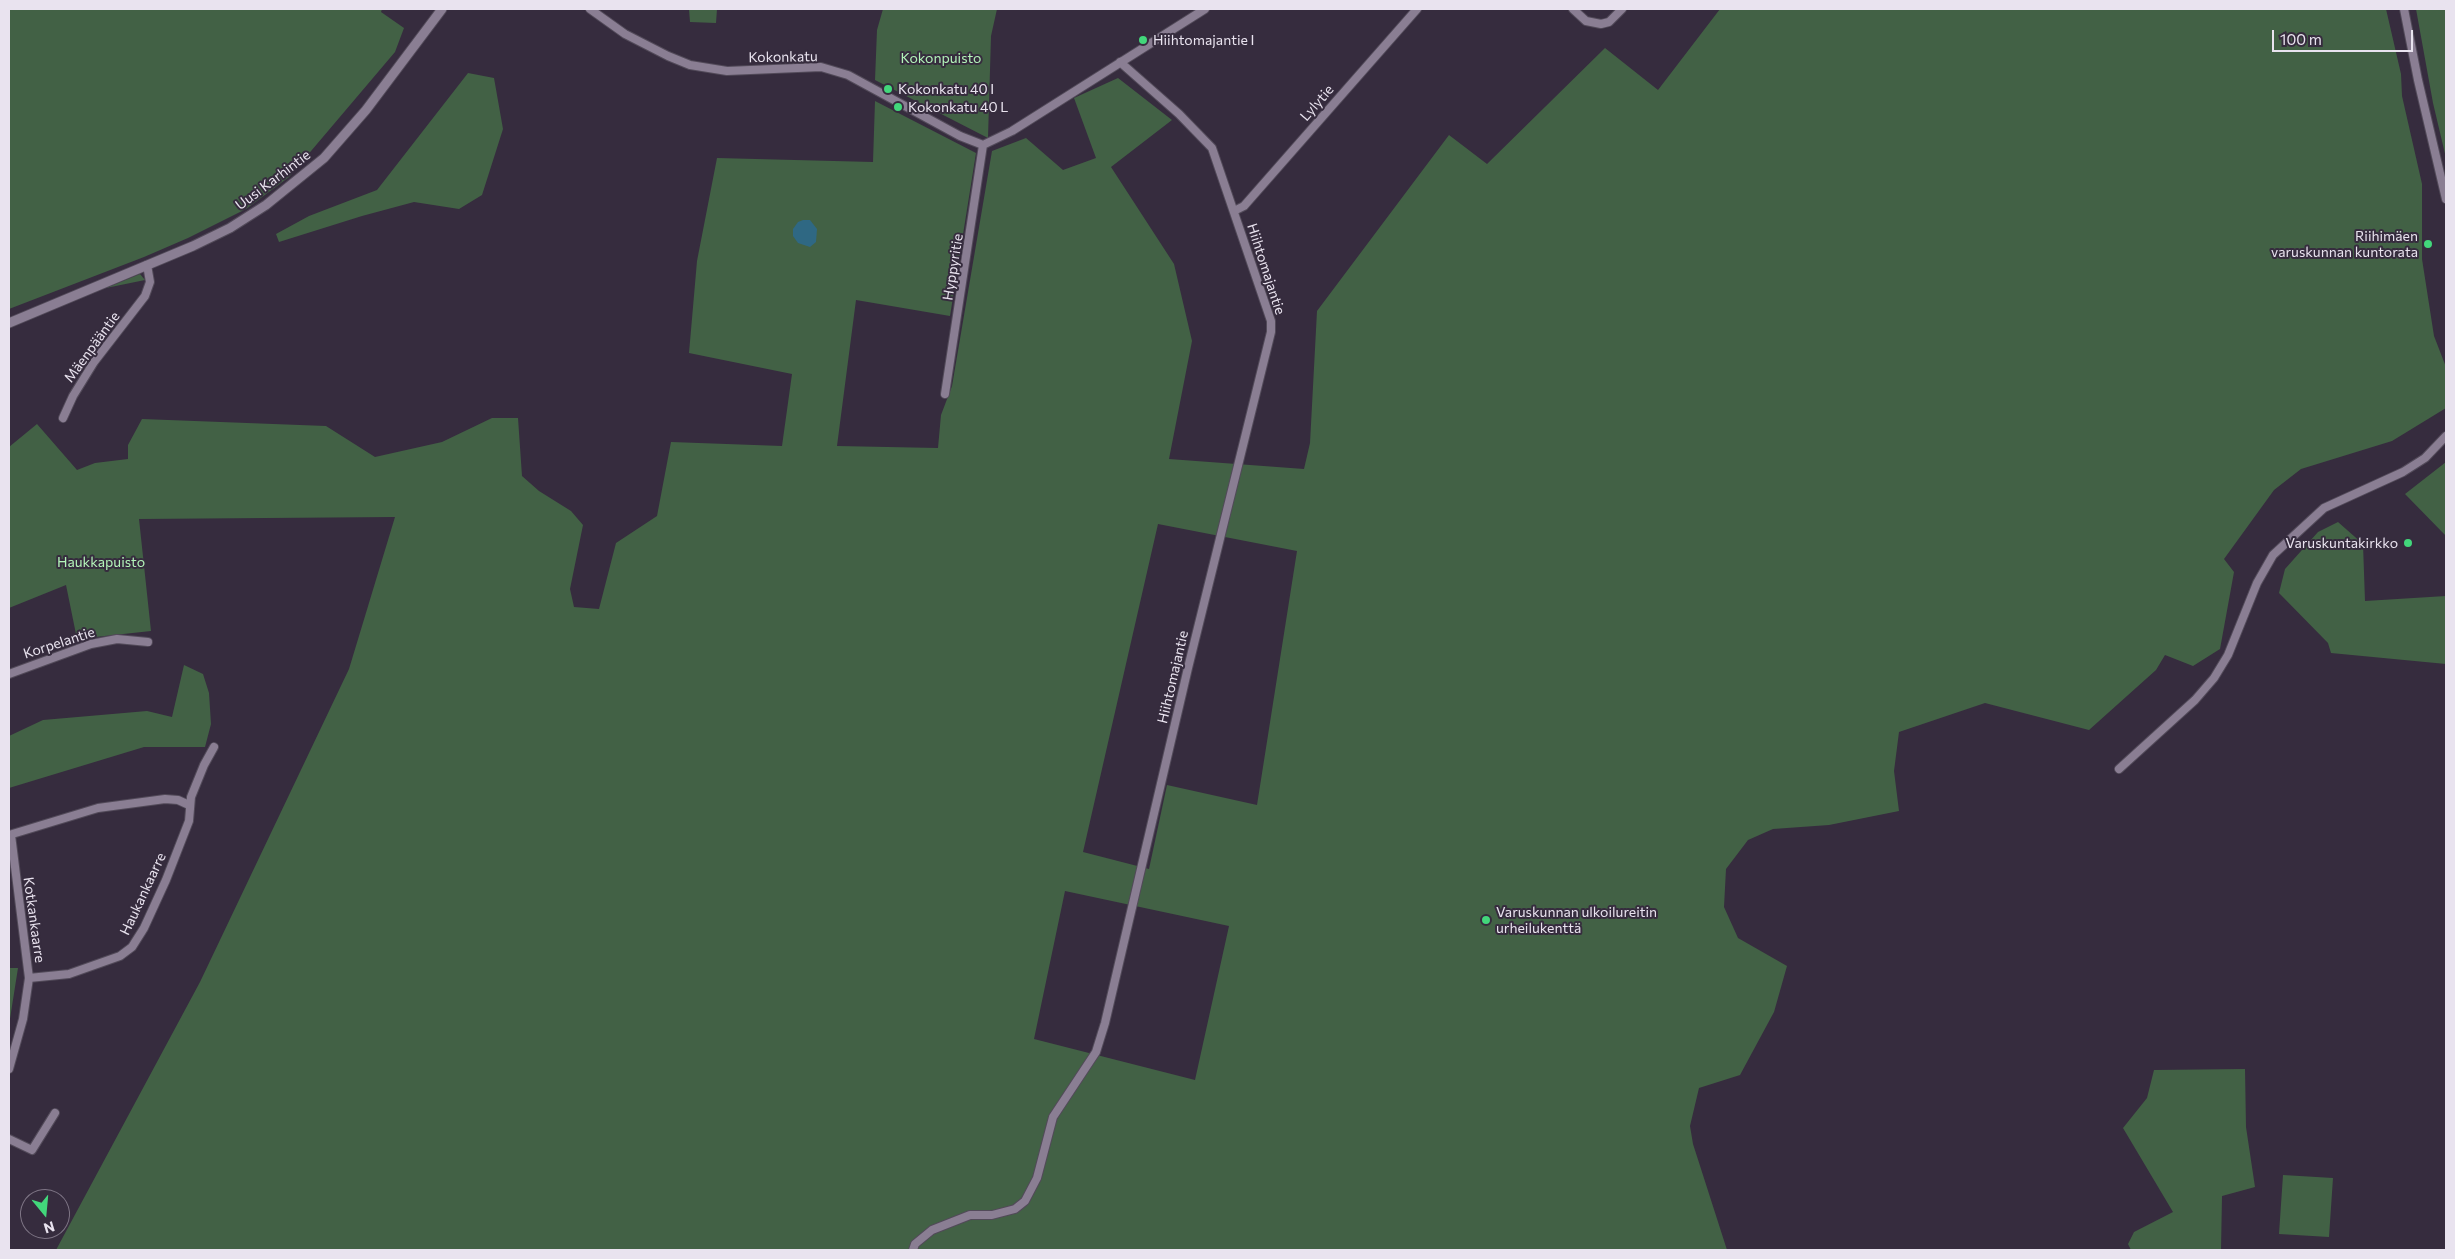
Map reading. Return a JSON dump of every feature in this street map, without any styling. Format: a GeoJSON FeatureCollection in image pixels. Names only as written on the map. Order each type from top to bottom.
{"type":"FeatureCollection","features":[{"type":"Feature","properties":{"kind":"street","name":"Uusi Karhintie"},"geometry":{"type":"LineString","coordinates":[[9,323],[193,246],[249,217],[324,158],[366,110],[442,9]]}},
{"type":"Feature","properties":{"kind":"street","name":"Kokonkatu"},"geometry":{"type":"LineString","coordinates":[[590,9],[625,34],[690,65],[727,71],[821,67],[848,75],[960,136],[983,145]]}},
{"type":"Feature","properties":{"kind":"street"},"geometry":{"type":"LineString","coordinates":[[983,145],[1012,131],[1205,9]]}},
{"type":"Feature","properties":{"kind":"street","name":"Lylytie"},"geometry":{"type":"LineString","coordinates":[[1234,211],[1244,206],[1417,9]]}},
{"type":"Feature","properties":{"kind":"street"},"geometry":{"type":"LineString","coordinates":[[1573,9],[1586,21],[1601,24],[1609,22],[1622,9]]}},
{"type":"Feature","properties":{"kind":"street"},"geometry":{"type":"LineString","coordinates":[[2404,9],[2418,80],[2446,199]]}},
{"type":"Feature","properties":{"kind":"street","name":"Hiihtomajantie"},"geometry":{"type":"LineString","coordinates":[[913,1250],[915,1244],[932,1230],[970,1214],[992,1215],[1015,1209],[1025,1201],[1037,1178],[1053,1117],[1096,1052],[1105,1023],[1228,504],[1271,332],[1271,321],[1212,148],[1179,114],[1120,62]]}},
{"type":"Feature","properties":{"kind":"street","name":"Hyppyritie"},"geometry":{"type":"LineString","coordinates":[[945,394],[983,145]]}},
{"type":"Feature","properties":{"kind":"street","name":"Mäenpääntie"},"geometry":{"type":"LineString","coordinates":[[63,418],[73,396],[94,362],[145,296],[150,282],[147,265]]}},
{"type":"Feature","properties":{"kind":"street"},"geometry":{"type":"LineString","coordinates":[[2119,768],[2195,700],[2214,678],[2228,655],[2257,583],[2273,555],[2324,508],[2404,472],[2425,458],[2446,436]]}},
{"type":"Feature","properties":{"kind":"street","name":"Korpelantie"},"geometry":{"type":"LineString","coordinates":[[9,674],[91,644],[113,640],[148,642]]}},
{"type":"Feature","properties":{"kind":"street","name":"Haukankaarre"},"geometry":{"type":"LineString","coordinates":[[29,978],[69,974],[120,956],[132,947],[144,928],[166,880],[189,821],[189,805],[204,765],[214,747]]}},
{"type":"Feature","properties":{"kind":"street"},"geometry":{"type":"LineString","coordinates":[[10,835],[106,807],[165,799],[178,800],[189,805]]}},
{"type":"Feature","properties":{"kind":"street","name":"Kotkankaarre"},"geometry":{"type":"LineString","coordinates":[[9,1069],[23,1019],[29,978],[10,835]]}},
{"type":"Feature","properties":{"kind":"street"},"geometry":{"type":"LineString","coordinates":[[9,1139],[32,1150],[55,1113]]}},
{"type":"Feature","properties":{"kind":"green space"},"geometry":{"type":"Polygon","coordinates":[[[9,9],[382,9],[381,12],[404,28],[395,52],[289,177],[246,209],[188,238],[144,257],[9,309],[9,9]]]}},
{"type":"Feature","properties":{"kind":"green space"},"geometry":{"type":"Polygon","coordinates":[[[689,9],[717,9],[716,23],[690,22],[689,9]]]}},
{"type":"Feature","properties":{"kind":"green space","name":"Kokonpuisto"},"geometry":{"type":"Polygon","coordinates":[[[883,9],[997,9],[991,36],[988,138],[875,80],[877,30],[883,9]]]}},
{"type":"Feature","properties":{"kind":"green space","name":"Haukkapuisto"},"geometry":{"type":"Polygon","coordinates":[[[1720,9],[2386,9],[2401,74],[2402,96],[2422,184],[2422,259],[2434,336],[2446,367],[2446,408],[2392,441],[2301,469],[2274,490],[2224,559],[2234,572],[2220,649],[2193,666],[2165,655],[2156,670],[2089,730],[1985,703],[1899,732],[1894,771],[1899,811],[1829,825],[1773,829],[1748,840],[1726,869],[1724,907],[1738,938],[1787,966],[1774,1012],[1740,1075],[1699,1088],[1690,1126],[1693,1144],[1727,1250],[56,1250],[62,1239],[70,1239],[70,1224],[200,982],[349,669],[395,517],[139,519],[151,631],[77,639],[66,585],[9,608],[9,447],[37,424],[77,470],[95,463],[128,459],[128,445],[142,419],[326,426],[375,457],[442,442],[492,418],[518,418],[522,476],[539,491],[571,511],[583,525],[570,589],[574,607],[599,609],[616,543],[657,516],[671,442],[782,446],[792,374],[689,353],[697,261],[717,158],[873,162],[875,101],[976,153],[950,316],[856,300],[837,446],[938,448],[941,415],[952,386],[992,151],[1026,138],[1063,170],[1096,158],[1074,98],[1118,78],[1172,120],[1111,167],[1174,264],[1192,341],[1169,459],[1304,469],[1310,443],[1317,311],[1449,135],[1487,164],[1605,48],[1658,90],[1720,9]],[[1158,524],[1083,852],[1149,869],[1167,785],[1257,805],[1297,551],[1158,524]],[[1065,891],[1034,1039],[1195,1080],[1229,926],[1065,891]]]}},
{"type":"Feature","properties":{"kind":"green space"},"geometry":{"type":"Polygon","coordinates":[[[2416,9],[2446,9],[2446,158],[2433,103],[2416,9]]]}},
{"type":"Feature","properties":{"kind":"green space"},"geometry":{"type":"Polygon","coordinates":[[[468,73],[494,78],[503,129],[482,195],[459,209],[414,202],[279,242],[276,234],[309,216],[377,190],[468,73]]]}},
{"type":"Feature","properties":{"kind":"green space"},"geometry":{"type":"Polygon","coordinates":[[[140,274],[145,280],[106,288],[140,274]]]}},
{"type":"Feature","properties":{"kind":"green space"},"geometry":{"type":"Polygon","coordinates":[[[2446,462],[2446,536],[2405,494],[2446,462]]]}},
{"type":"Feature","properties":{"kind":"green space"},"geometry":{"type":"Polygon","coordinates":[[[2338,522],[2363,544],[2365,601],[2446,596],[2446,664],[2331,653],[2328,643],[2279,593],[2285,569],[2318,532],[2338,522]]]}},
{"type":"Feature","properties":{"kind":"green space"},"geometry":{"type":"Polygon","coordinates":[[[184,665],[203,674],[209,693],[211,724],[205,747],[144,747],[9,788],[9,736],[43,720],[147,711],[172,717],[184,665]]]}},
{"type":"Feature","properties":{"kind":"green space"},"geometry":{"type":"Polygon","coordinates":[[[9,968],[18,968],[9,1025],[9,968]]]}},
{"type":"Feature","properties":{"kind":"green space"},"geometry":{"type":"Polygon","coordinates":[[[2245,1069],[2246,1127],[2255,1187],[2222,1196],[2221,1250],[2131,1250],[2128,1244],[2134,1232],[2173,1212],[2123,1128],[2147,1098],[2154,1070],[2245,1069]]]}},
{"type":"Feature","properties":{"kind":"green space"},"geometry":{"type":"Polygon","coordinates":[[[2283,1175],[2333,1178],[2329,1237],[2279,1234],[2283,1175]]]}},
{"type":"Feature","properties":{"kind":"water"},"geometry":{"type":"Polygon","coordinates":[[[810,220],[817,229],[816,242],[810,247],[798,243],[793,236],[793,229],[798,222],[810,220]]]}},
{"type":"Feature","properties":{"kind":"place","name":"Hiihtomajantie I"},"geometry":{"type":"Point","coordinates":[1143,40]}},
{"type":"Feature","properties":{"kind":"place","name":"Kokonkatu 40 I"},"geometry":{"type":"Point","coordinates":[888,89]}},
{"type":"Feature","properties":{"kind":"place","name":"Kokonkatu 40 L"},"geometry":{"type":"Point","coordinates":[898,107]}},
{"type":"Feature","properties":{"kind":"place","name":"Riihimäen varuskunnan kuntorata"},"geometry":{"type":"Point","coordinates":[2428,244]}},
{"type":"Feature","properties":{"kind":"place","name":"Varuskuntakirkko"},"geometry":{"type":"Point","coordinates":[2408,543]}},
{"type":"Feature","properties":{"kind":"place","name":"Varuskunnan ulkoilureitin urheilukenttä"},"geometry":{"type":"Point","coordinates":[1486,920]}}]}
